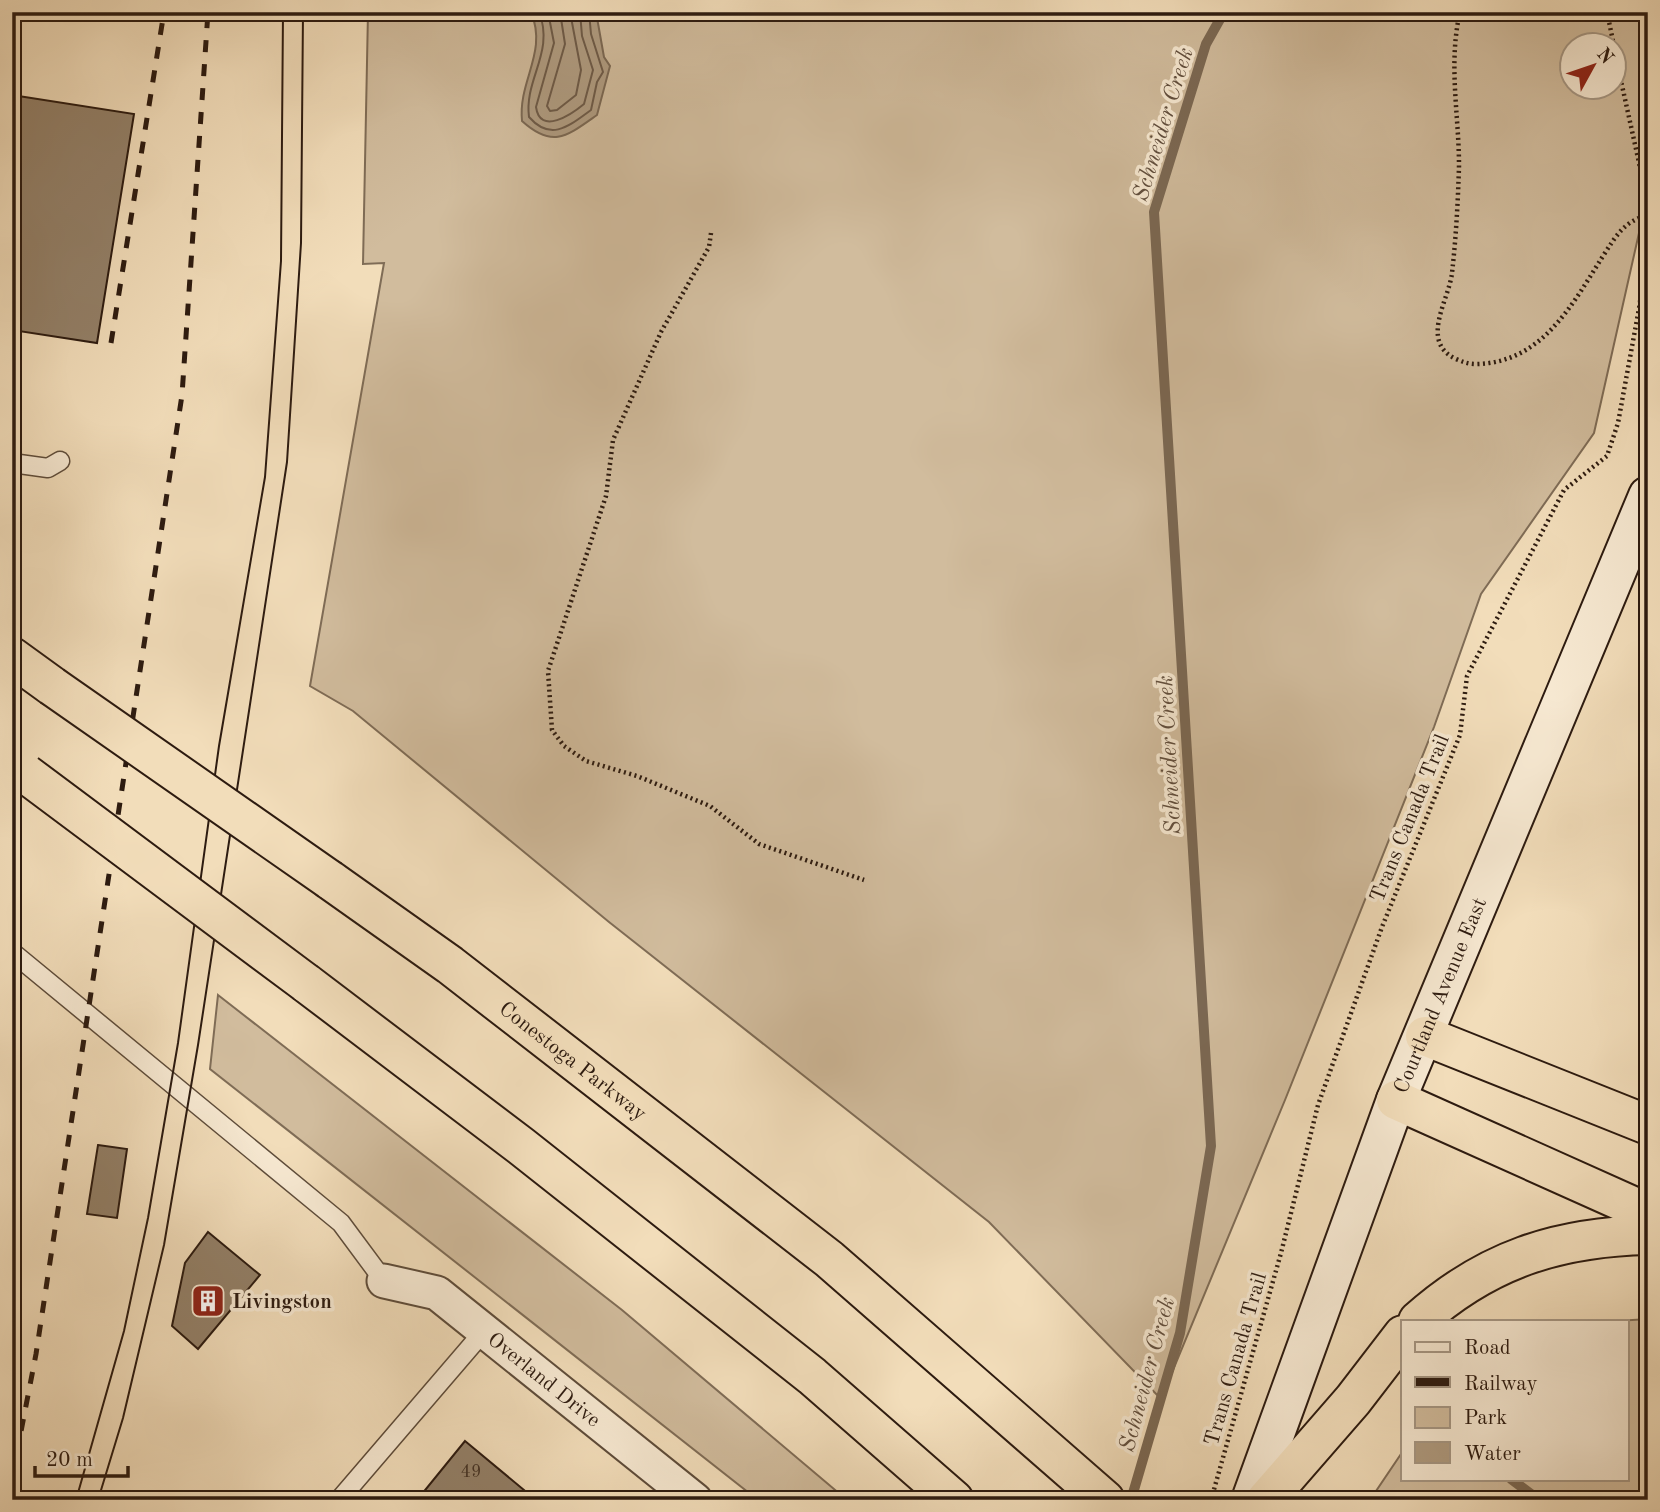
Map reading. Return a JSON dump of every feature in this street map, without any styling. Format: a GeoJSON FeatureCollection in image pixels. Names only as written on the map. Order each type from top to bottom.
{"type":"FeatureCollection","features":[{"type":"Feature","properties":{"kind":"highway","name":"Conestoga Parkway"},"geometry":{"type":"LineString","coordinates":[[12,657],[450,965],[829,1259],[1105,1500]]}},
{"type":"Feature","properties":{"kind":"highway"},"geometry":{"type":"LineString","coordinates":[[19,770],[521,1146],[801,1367],[954,1500]]}},
{"type":"Feature","properties":{"kind":"highway"},"geometry":{"type":"LineString","coordinates":[[1425,1036],[1648,1125]]}},
{"type":"Feature","properties":{"kind":"highway"},"geometry":{"type":"LineString","coordinates":[[1396,1100],[1648,1213]]}},
{"type":"Feature","properties":{"kind":"highway"},"geometry":{"type":"LineString","coordinates":[[1419,1320],[1438,1303],[1482,1273],[1531,1251],[1598,1236],[1648,1235]]}},
{"type":"Feature","properties":{"kind":"highway"},"geometry":{"type":"LineString","coordinates":[[1266,1500],[1353,1399],[1401,1338]]}},
{"type":"Feature","properties":{"kind":"highway"},"geometry":{"type":"LineString","coordinates":[[1056,1455],[1115,1500]]}},
{"type":"Feature","properties":{"kind":"main road","name":"Courtland Avenue East"},"geometry":{"type":"LineString","coordinates":[[1251,1500],[1396,1100],[1425,1036],[1648,496]]}},
{"type":"Feature","properties":{"kind":"street","name":"Overland Drive"},"geometry":{"type":"LineString","coordinates":[[384,1281],[437,1293],[695,1500]]}},
{"type":"Feature","properties":{"kind":"lane"},"geometry":{"type":"LineString","coordinates":[[12,463],[48,468],[60,461]]}},
{"type":"Feature","properties":{"kind":"lane"},"geometry":{"type":"LineString","coordinates":[[12,952],[341,1223],[384,1281]]}},
{"type":"Feature","properties":{"kind":"lane"},"geometry":{"type":"LineString","coordinates":[[339,1500],[484,1331]]}},
{"type":"Feature","properties":{"kind":"path"},"geometry":{"type":"LineString","coordinates":[[1460,12],[1454,39],[1459,166],[1451,276],[1437,321],[1439,341],[1448,355],[1468,365],[1491,364],[1531,348],[1560,323],[1624,224],[1646,215]]}},
{"type":"Feature","properties":{"kind":"path","name":"Trans Canada Trail"},"geometry":{"type":"LineString","coordinates":[[1606,12],[1611,32]]}},
{"type":"Feature","properties":{"kind":"path","name":"Trans Canada Trail"},"geometry":{"type":"LineString","coordinates":[[1211,1500],[1282,1253],[1318,1105],[1382,927],[1460,735],[1467,676],[1564,490],[1607,456],[1618,423],[1640,303],[1646,215],[1645,190],[1626,102]]}},
{"type":"Feature","properties":{"kind":"path"},"geometry":{"type":"LineString","coordinates":[[711,233],[709,247],[661,332],[613,440],[606,496],[548,671],[552,730],[565,747],[586,761],[637,776],[710,806],[759,844],[818,862],[864,880]]}},
{"type":"Feature","properties":{"kind":"green space"},"geometry":{"type":"Polygon","coordinates":[[[368,12],[1648,12],[1648,229],[1639,233],[1594,433],[1481,594],[1434,727],[1285,1100],[1161,1399],[989,1222],[609,922],[353,711],[310,686],[384,263],[363,264],[368,12]]]}},
{"type":"Feature","properties":{"kind":"green space"},"geometry":{"type":"Polygon","coordinates":[[[218,995],[622,1310],[847,1500],[758,1500],[210,1069],[218,995]]]}},
{"type":"Feature","properties":{"kind":"green space"},"geometry":{"type":"Polygon","coordinates":[[[1648,1319],[1648,1500],[1370,1500],[1401,1454],[1401,1480],[1628,1480],[1628,1320],[1648,1319]]]}},
{"type":"Feature","properties":{"kind":"water"},"geometry":{"type":"Polygon","coordinates":[[[531,12],[596,12],[604,57],[610,66],[597,115],[568,134],[551,137],[543,135],[522,121],[524,92],[535,54],[535,27],[531,12]]]}},
{"type":"Feature","properties":{"kind":"building"},"geometry":{"type":"Polygon","coordinates":[[[12,95],[134,114],[97,343],[12,330],[12,95]]]}},
{"type":"Feature","properties":{"kind":"building"},"geometry":{"type":"Polygon","coordinates":[[[98,1145],[127,1149],[117,1218],[87,1214],[98,1145]]]}},
{"type":"Feature","properties":{"kind":"building","name":"Livingston"},"geometry":{"type":"Polygon","coordinates":[[[208,1232],[260,1275],[198,1349],[172,1326],[185,1263],[208,1232]]]}},
{"type":"Feature","properties":{"kind":"building"},"geometry":{"type":"Polygon","coordinates":[[[465,1441],[536,1500],[417,1500],[465,1441]]]}},
{"type":"Feature","properties":{"kind":"waterway","name":"Schneider Creek"},"geometry":{"type":"LineString","coordinates":[[1131,1500],[1180,1333],[1211,1146],[1154,212],[1206,44],[1224,12]]}},
{"type":"Feature","properties":{"kind":"waterway"},"geometry":{"type":"LineString","coordinates":[[1512,1480],[1539,1500]]}},
{"type":"Feature","properties":{"kind":"tram line"},"geometry":{"type":"LineString","coordinates":[[76,1500],[124,1331],[148,1218],[178,1043],[219,746],[265,477],[281,261],[283,12]]}},
{"type":"Feature","properties":{"kind":"tram line"},"geometry":{"type":"LineString","coordinates":[[98,1500],[123,1418],[164,1245],[198,1045],[287,462],[301,243],[303,12]]}},
{"type":"Feature","properties":{"kind":"railway"},"geometry":{"type":"LineString","coordinates":[[111,343],[164,12]]}},
{"type":"Feature","properties":{"kind":"railway"},"geometry":{"type":"LineString","coordinates":[[12,1478],[36,1354],[182,395],[208,12]]}},
{"type":"Feature","properties":{"kind":"place","name":"Livingston"},"geometry":{"type":"Point","coordinates":[208,1301]}}]}
